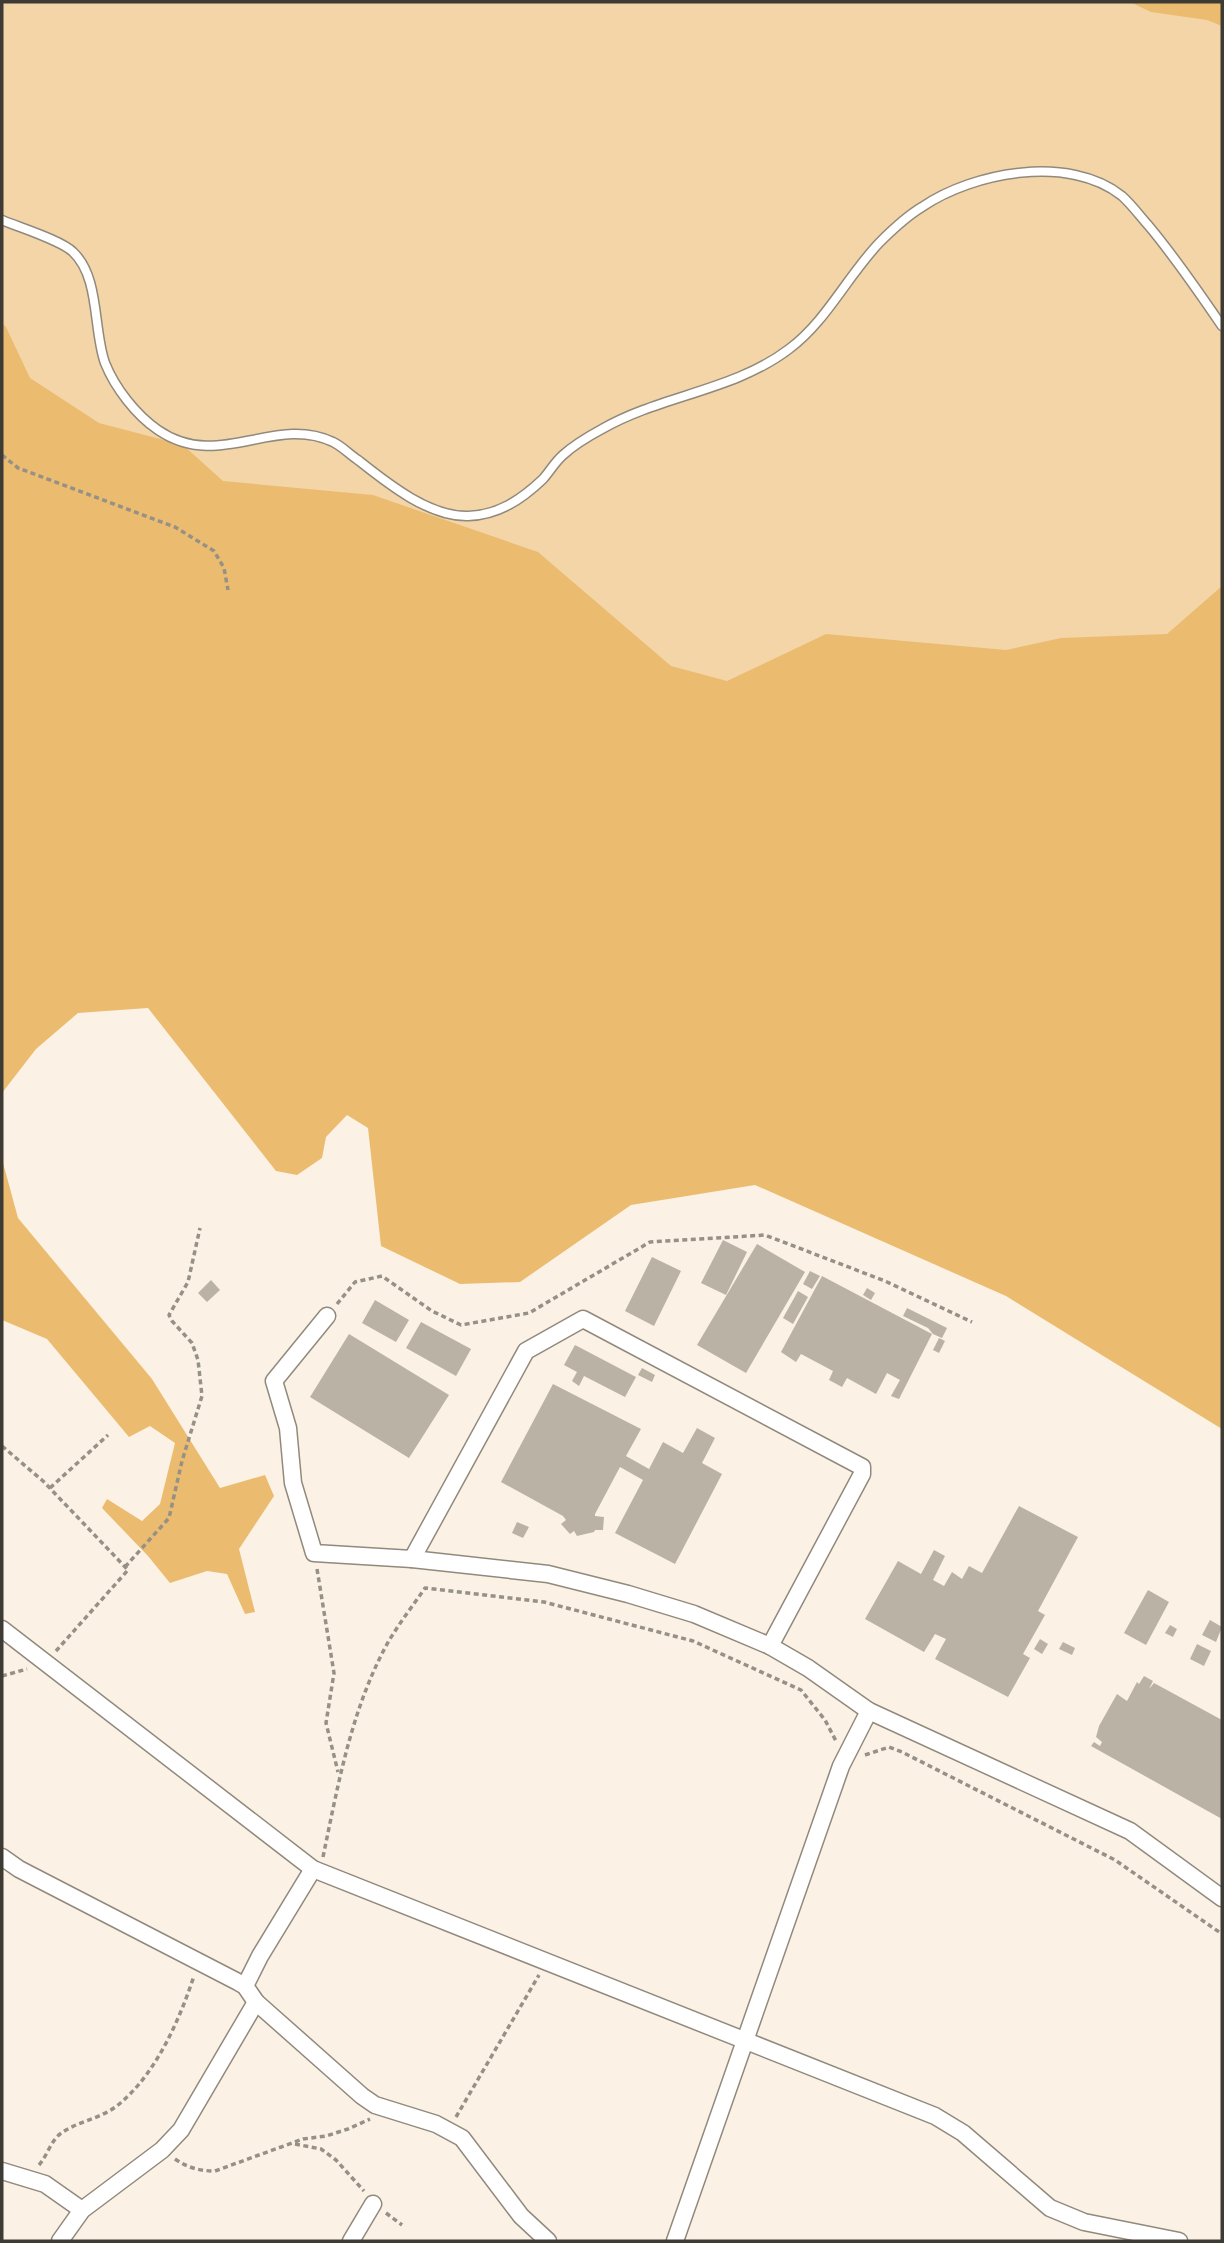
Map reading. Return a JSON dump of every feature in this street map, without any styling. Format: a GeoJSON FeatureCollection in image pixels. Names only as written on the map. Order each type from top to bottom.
{"type":"FeatureCollection","features":[{"type":"Feature","properties":{"kind":"street"},"geometry":{"type":"LineString","coordinates":[[327,1316],[274,1381],[288,1428],[293,1482],[314,1553],[412,1559],[561,1577],[694,1614],[770,1646],[808,1668],[869,1711],[1130,1831],[1222,1898]]}},
{"type":"Feature","properties":{"kind":"street"},"geometry":{"type":"LineString","coordinates":[[412,1559],[526,1351],[583,1318],[862,1466],[862,1474],[770,1646]]}},
{"type":"Feature","properties":{"kind":"street"},"geometry":{"type":"LineString","coordinates":[[2,1629],[313,1869],[935,2116],[963,2133],[1051,2208],[1084,2222],[1179,2241]]}},
{"type":"Feature","properties":{"kind":"street"},"geometry":{"type":"LineString","coordinates":[[675,2241],[841,1766],[869,1711]]}},
{"type":"Feature","properties":{"kind":"street"},"geometry":{"type":"LineString","coordinates":[[2,1857],[19,1869],[245,1986],[256,2002],[362,2096],[375,2105],[436,2124],[461,2138],[521,2216],[548,2241]]}},
{"type":"Feature","properties":{"kind":"street"},"geometry":{"type":"LineString","coordinates":[[245,1986],[260,1956],[313,1869]]}},
{"type":"Feature","properties":{"kind":"street"},"geometry":{"type":"LineString","coordinates":[[60,2241],[82,2210],[162,2150],[181,2130],[256,2002]]}},
{"type":"Feature","properties":{"kind":"street"},"geometry":{"type":"LineString","coordinates":[[2,2171],[44,2184],[82,2210]]}},
{"type":"Feature","properties":{"kind":"street"},"geometry":{"type":"LineString","coordinates":[[351,2241],[373,2204]]}},
{"type":"Feature","properties":{"kind":"lane"},"geometry":{"type":"LineString","coordinates":[[2,220],[73,251],[90,279],[105,363],[129,403],[159,430],[185,443],[220,447],[298,433],[333,442],[425,506],[444,514],[466,516],[497,512],[510,505],[541,480],[564,454],[604,428],[651,408],[737,378],[792,348],[882,240],[923,206],[949,192],[1008,174],[1037,171],[1070,174],[1094,180],[1122,196],[1174,256],[1222,326]]}},
{"type":"Feature","properties":{"kind":"path"},"geometry":{"type":"LineString","coordinates":[[2,455],[18,468],[176,527],[214,551],[224,568],[228,590]]}},
{"type":"Feature","properties":{"kind":"path"},"geometry":{"type":"LineString","coordinates":[[125,1567],[169,1518],[182,1461],[202,1396],[198,1360],[192,1343],[169,1315],[188,1282],[200,1228]]}},
{"type":"Feature","properties":{"kind":"path"},"geometry":{"type":"LineString","coordinates":[[327,1316],[355,1282],[382,1276],[432,1311],[461,1325],[529,1314],[650,1242],[765,1235],[885,1281],[972,1322]]}},
{"type":"Feature","properties":{"kind":"path"},"geometry":{"type":"LineString","coordinates":[[50,1488],[108,1435]]}},
{"type":"Feature","properties":{"kind":"path"},"geometry":{"type":"LineString","coordinates":[[2,1447],[50,1488],[128,1570],[45,1664],[2,1676]]}},
{"type":"Feature","properties":{"kind":"path"},"geometry":{"type":"LineString","coordinates":[[314,1553],[334,1673],[326,1723],[339,1774]]}},
{"type":"Feature","properties":{"kind":"path"},"geometry":{"type":"LineString","coordinates":[[313,1869],[322,1858],[339,1774],[377,1663],[425,1588],[544,1602],[693,1641],[801,1689],[825,1720],[842,1753],[841,1766],[889,1747],[902,1752],[1115,1860],[1222,1934]]}},
{"type":"Feature","properties":{"kind":"path"},"geometry":{"type":"LineString","coordinates":[[449,2130],[547,1961]]}},
{"type":"Feature","properties":{"kind":"path"},"geometry":{"type":"LineString","coordinates":[[34,2180],[56,2137],[100,2117],[118,2105],[150,2068],[184,2005],[198,1962]]}},
{"type":"Feature","properties":{"kind":"path"},"geometry":{"type":"LineString","coordinates":[[162,2150],[184,2165],[201,2171],[215,2171],[293,2143],[348,2129],[389,2109]]}},
{"type":"Feature","properties":{"kind":"path"},"geometry":{"type":"LineString","coordinates":[[293,2143],[321,2149],[336,2160],[367,2193],[373,2204],[402,2225]]}},
{"type":"Feature","properties":{"kind":"shaded area"},"geometry":{"type":"Polygon","coordinates":[[[2,2],[1222,2],[1222,936],[2,684],[2,2]]]}},
{"type":"Feature","properties":{"kind":"shaded area"},"geometry":{"type":"Polygon","coordinates":[[[1130,2],[1222,2],[1222,26],[1207,20],[1151,12],[1130,2]]]}},
{"type":"Feature","properties":{"kind":"shaded area"},"geometry":{"type":"Polygon","coordinates":[[[2,323],[30,378],[99,423],[183,445],[223,481],[373,495],[538,552],[671,666],[727,681],[826,634],[1006,650],[1061,638],[1167,634],[1222,586],[1222,1429],[1006,1296],[755,1185],[631,1205],[520,1282],[460,1284],[381,1246],[368,1128],[347,1115],[326,1137],[322,1158],[297,1175],[276,1171],[148,1008],[78,1013],[36,1049],[2,1093],[2,323]]]}},
{"type":"Feature","properties":{"kind":"shaded area"},"geometry":{"type":"Polygon","coordinates":[[[2,1159],[18,1218],[152,1379],[220,1488],[265,1475],[274,1496],[239,1549],[255,1612],[245,1614],[227,1574],[207,1571],[170,1583],[102,1508],[107,1499],[142,1521],[160,1504],[175,1443],[150,1426],[129,1437],[47,1339],[2,1320],[2,1159]]]}},
{"type":"Feature","properties":{"kind":"building"},"geometry":{"type":"Polygon","coordinates":[[[723,1240],[747,1252],[726,1295],[701,1283],[723,1240]]]}},
{"type":"Feature","properties":{"kind":"building"},"geometry":{"type":"Polygon","coordinates":[[[757,1244],[805,1272],[746,1373],[697,1345],[757,1244]]]}},
{"type":"Feature","properties":{"kind":"building"},"geometry":{"type":"Polygon","coordinates":[[[652,1257],[681,1271],[654,1326],[625,1311],[652,1257]]]}},
{"type":"Feature","properties":{"kind":"building"},"geometry":{"type":"Polygon","coordinates":[[[810,1271],[820,1276],[812,1289],[803,1284],[810,1271]]]}},
{"type":"Feature","properties":{"kind":"building"},"geometry":{"type":"Polygon","coordinates":[[[822,1276],[932,1334],[899,1399],[891,1396],[900,1380],[887,1373],[876,1394],[847,1378],[842,1387],[829,1380],[833,1371],[801,1354],[796,1362],[781,1352],[822,1276]]]}},
{"type":"Feature","properties":{"kind":"building"},"geometry":{"type":"Polygon","coordinates":[[[211,1280],[220,1290],[207,1302],[198,1293],[211,1280]]]}},
{"type":"Feature","properties":{"kind":"building"},"geometry":{"type":"Polygon","coordinates":[[[867,1288],[875,1293],[871,1300],[863,1295],[867,1288]]]}},
{"type":"Feature","properties":{"kind":"building"},"geometry":{"type":"Polygon","coordinates":[[[798,1291],[808,1297],[793,1324],[783,1318],[798,1291]]]}},
{"type":"Feature","properties":{"kind":"building"},"geometry":{"type":"Polygon","coordinates":[[[375,1300],[409,1320],[396,1342],[362,1323],[375,1300]]]}},
{"type":"Feature","properties":{"kind":"building"},"geometry":{"type":"Polygon","coordinates":[[[907,1308],[947,1328],[942,1338],[903,1316],[907,1308]]]}},
{"type":"Feature","properties":{"kind":"building"},"geometry":{"type":"Polygon","coordinates":[[[421,1322],[471,1349],[456,1376],[406,1348],[421,1322]]]}},
{"type":"Feature","properties":{"kind":"building"},"geometry":{"type":"Polygon","coordinates":[[[349,1334],[449,1395],[409,1458],[310,1397],[349,1334]]]}},
{"type":"Feature","properties":{"kind":"building"},"geometry":{"type":"Polygon","coordinates":[[[939,1338],[945,1341],[939,1353],[933,1350],[939,1338]]]}},
{"type":"Feature","properties":{"kind":"building"},"geometry":{"type":"Polygon","coordinates":[[[575,1345],[636,1377],[625,1397],[584,1376],[579,1386],[572,1381],[577,1372],[564,1365],[575,1345]]]}},
{"type":"Feature","properties":{"kind":"building"},"geometry":{"type":"Polygon","coordinates":[[[642,1368],[655,1375],[652,1382],[638,1375],[642,1368]]]}},
{"type":"Feature","properties":{"kind":"building"},"geometry":{"type":"Polygon","coordinates":[[[553,1384],[641,1429],[626,1456],[649,1469],[663,1442],[683,1453],[697,1428],[715,1438],[702,1463],[722,1474],[675,1564],[615,1533],[643,1480],[620,1467],[595,1514],[604,1517],[603,1530],[577,1536],[574,1531],[570,1534],[561,1524],[566,1520],[563,1516],[501,1482],[553,1384]]]}},
{"type":"Feature","properties":{"kind":"building"},"geometry":{"type":"Polygon","coordinates":[[[1019,1506],[1078,1537],[1038,1611],[1045,1615],[1023,1654],[1030,1658],[1008,1697],[935,1659],[946,1639],[935,1634],[924,1652],[865,1619],[898,1561],[921,1574],[934,1550],[945,1556],[933,1580],[944,1586],[952,1572],[962,1579],[969,1566],[982,1573],[1019,1506]]]}},
{"type":"Feature","properties":{"kind":"building"},"geometry":{"type":"Polygon","coordinates":[[[517,1522],[529,1527],[523,1538],[512,1533],[517,1522]]]}},
{"type":"Feature","properties":{"kind":"building"},"geometry":{"type":"Polygon","coordinates":[[[1148,1590],[1169,1602],[1146,1645],[1124,1633],[1148,1590]]]}},
{"type":"Feature","properties":{"kind":"building"},"geometry":{"type":"Polygon","coordinates":[[[1210,1620],[1222,1627],[1216,1642],[1202,1635],[1210,1620]]]}},
{"type":"Feature","properties":{"kind":"building"},"geometry":{"type":"Polygon","coordinates":[[[1170,1625],[1177,1629],[1173,1637],[1165,1633],[1170,1625]]]}},
{"type":"Feature","properties":{"kind":"building"},"geometry":{"type":"Polygon","coordinates":[[[1040,1639],[1048,1644],[1042,1654],[1034,1649],[1040,1639]]]}},
{"type":"Feature","properties":{"kind":"building"},"geometry":{"type":"Polygon","coordinates":[[[1063,1642],[1075,1648],[1072,1655],[1059,1649],[1063,1642]]]}},
{"type":"Feature","properties":{"kind":"building"},"geometry":{"type":"Polygon","coordinates":[[[1197,1644],[1211,1651],[1204,1666],[1190,1659],[1197,1644]]]}},
{"type":"Feature","properties":{"kind":"building"},"geometry":{"type":"Polygon","coordinates":[[[1144,1676],[1153,1681],[1149,1689],[1154,1683],[1222,1720],[1222,1819],[1091,1746],[1094,1742],[1100,1746],[1102,1742],[1096,1737],[1099,1726],[1117,1694],[1127,1701],[1137,1682],[1139,1684],[1144,1676]]]}}]}
